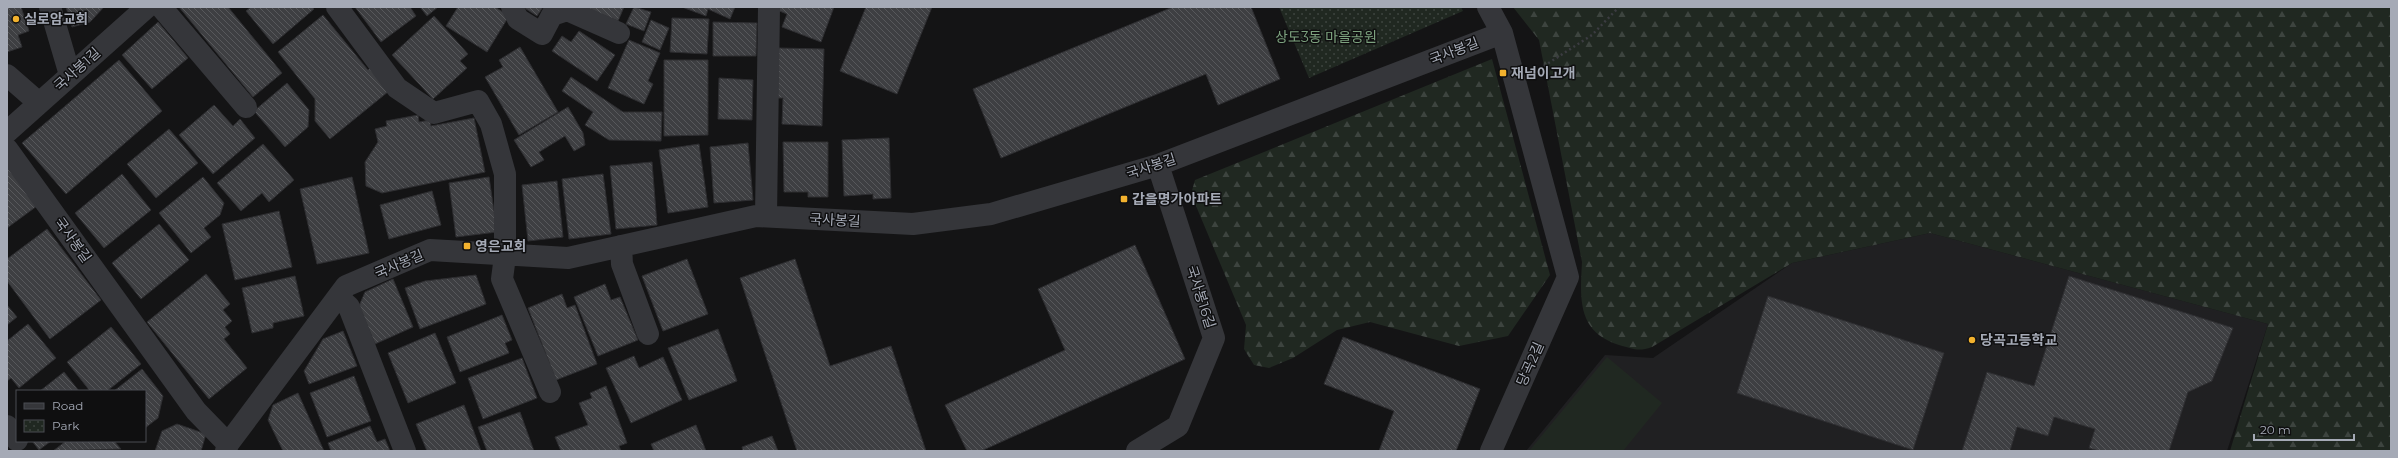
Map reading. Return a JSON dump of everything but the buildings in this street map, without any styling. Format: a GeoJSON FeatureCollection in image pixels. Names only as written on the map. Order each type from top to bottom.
{"type":"FeatureCollection","features":[{"type":"Feature","properties":{"kind":"street"},"geometry":{"type":"LineString","coordinates":[[50,7],[70,75]]}},
{"type":"Feature","properties":{"kind":"street","name":"국사봉1길"},"geometry":{"type":"LineString","coordinates":[[7,132],[147,7]]}},
{"type":"Feature","properties":{"kind":"street"},"geometry":{"type":"LineString","coordinates":[[161,7],[246,107]]}},
{"type":"Feature","properties":{"kind":"street"},"geometry":{"type":"LineString","coordinates":[[337,7],[397,88],[434,113],[478,101],[491,124],[506,174],[505,256],[502,279],[550,392]]}},
{"type":"Feature","properties":{"kind":"street"},"geometry":{"type":"LineString","coordinates":[[512,7],[518,19],[542,34],[552,15],[567,10],[619,33]]}},
{"type":"Feature","properties":{"kind":"street"},"geometry":{"type":"LineString","coordinates":[[766,216],[769,7]]}},
{"type":"Feature","properties":{"kind":"street"},"geometry":{"type":"LineString","coordinates":[[1488,7],[1502,33]]}},
{"type":"Feature","properties":{"kind":"street","name":"국사봉길"},"geometry":{"type":"LineString","coordinates":[[7,149],[196,411],[227,447],[346,286],[430,250],[505,256],[568,258],[756,216],[913,224],[991,214],[1158,165],[1502,33]]}},
{"type":"Feature","properties":{"kind":"street","name":"당곡2길"},"geometry":{"type":"LineString","coordinates":[[1491,451],[1568,277],[1502,33]]}},
{"type":"Feature","properties":{"kind":"street"},"geometry":{"type":"LineString","coordinates":[[7,75],[39,103]]}},
{"type":"Feature","properties":{"kind":"street","name":"국사봉16길"},"geometry":{"type":"LineString","coordinates":[[1137,451],[1178,426],[1214,338],[1158,165]]}},
{"type":"Feature","properties":{"kind":"street"},"geometry":{"type":"LineString","coordinates":[[621,246],[622,264],[648,334]]}},
{"type":"Feature","properties":{"kind":"street"},"geometry":{"type":"LineString","coordinates":[[338,297],[350,307],[406,451]]}},
{"type":"Feature","properties":{"kind":"street"},"geometry":{"type":"LineString","coordinates":[[7,426],[16,439]]}},
{"type":"Feature","properties":{"kind":"street"},"geometry":{"type":"LineString","coordinates":[[18,442],[25,451]]}},
{"type":"Feature","properties":{"kind":"path"},"geometry":{"type":"LineString","coordinates":[[1544,66],[1592,36],[1619,7]]}},
{"type":"Feature","properties":{"kind":"shaded area","name":"당곡고등학교"},"geometry":{"type":"Polygon","coordinates":[[[1930,233],[2268,324],[2227,451],[1526,451],[1605,355],[1653,358],[1792,263],[1930,233]]]}},
{"type":"Feature","properties":{"kind":"green space","name":"상도3동 마을공원"},"geometry":{"type":"Polygon","coordinates":[[[1279,7],[1461,7],[1463,11],[1309,78],[1279,7]]]}},
{"type":"Feature","properties":{"kind":"green space"},"geometry":{"type":"Polygon","coordinates":[[[1513,7],[2391,7],[2391,451],[2230,451],[2268,324],[1930,233],[1792,263],[1652,347],[1636,349],[1619,345],[1605,339],[1595,332],[1588,323],[1584,312],[1581,289],[1582,262],[1539,40],[1513,7]]]}},
{"type":"Feature","properties":{"kind":"green space"},"geometry":{"type":"Polygon","coordinates":[[[1492,59],[1550,275],[1508,336],[1459,346],[1370,322],[1337,330],[1293,358],[1269,368],[1254,365],[1244,349],[1246,325],[1191,194],[1195,180],[1492,59]]]}},
{"type":"Feature","properties":{"kind":"green space"},"geometry":{"type":"Polygon","coordinates":[[[1607,357],[1662,403],[1623,451],[1529,451],[1607,357]]]}},
{"type":"Feature","properties":{"kind":"place","name":"실로암교회"},"geometry":{"type":"Point","coordinates":[16,19]}},
{"type":"Feature","properties":{"kind":"place","name":"재넘이고개"},"geometry":{"type":"Point","coordinates":[1503,73]}},
{"type":"Feature","properties":{"kind":"place","name":"갑을명가아파트"},"geometry":{"type":"Point","coordinates":[1124,199]}},
{"type":"Feature","properties":{"kind":"place","name":"영은교회"},"geometry":{"type":"Point","coordinates":[467,246]}},
{"type":"Feature","properties":{"kind":"place","name":"당곡고등학교"},"geometry":{"type":"Point","coordinates":[1972,340]}}]}
